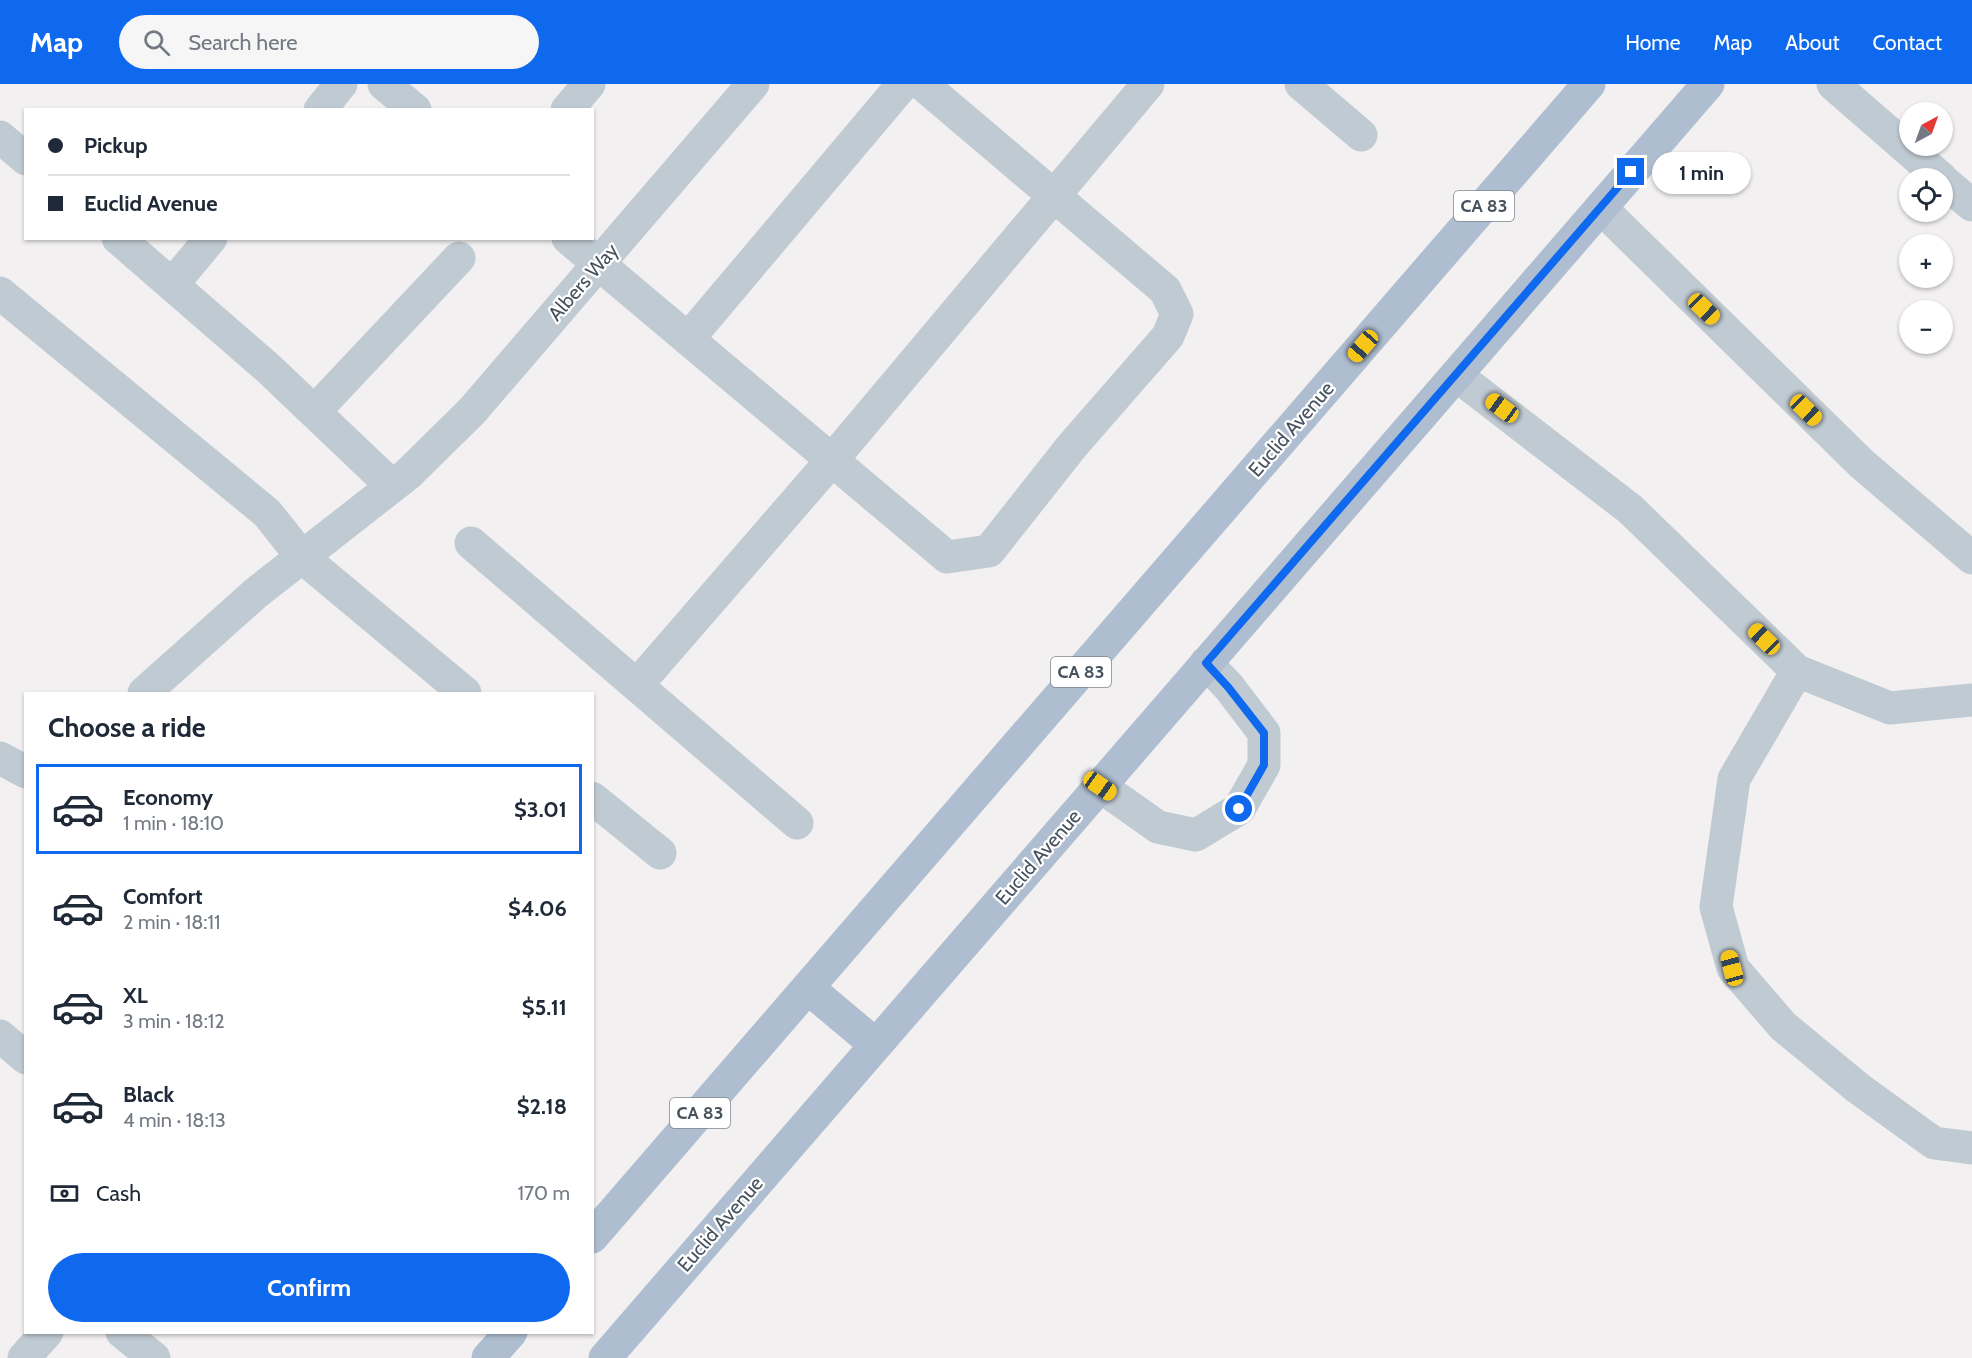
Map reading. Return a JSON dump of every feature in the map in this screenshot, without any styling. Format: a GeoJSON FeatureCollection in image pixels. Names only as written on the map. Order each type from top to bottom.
{"type":"FeatureCollection","features":[{"type":"Feature","properties":{"kind":"main road","name":"Euclid Avenue"},"geometry":{"type":"LineString","coordinates":[[594,1235],[1590,84]]}},
{"type":"Feature","properties":{"kind":"main road","name":"Euclid Avenue"},"geometry":{"type":"LineString","coordinates":[[605,1358],[1708,84]]}},
{"type":"Feature","properties":{"kind":"main road"},"geometry":{"type":"LineString","coordinates":[[808,988],[876,1045]]}},
{"type":"Feature","properties":{"kind":"main road"},"geometry":{"type":"LineString","coordinates":[[488,1358],[509,1334]]}},
{"type":"Feature","properties":{"kind":"street"},"geometry":{"type":"LineString","coordinates":[[322,108],[341,84]]}},
{"type":"Feature","properties":{"kind":"street"},"geometry":{"type":"LineString","coordinates":[[384,84],[413,108]]}},
{"type":"Feature","properties":{"kind":"street"},"geometry":{"type":"LineString","coordinates":[[569,108],[589,84]]}},
{"type":"Feature","properties":{"kind":"street","name":"Albers Way"},"geometry":{"type":"LineString","coordinates":[[145,692],[256,593],[400,480],[472,411],[753,84]]}},
{"type":"Feature","properties":{"kind":"street"},"geometry":{"type":"LineString","coordinates":[[688,339],[903,84]]}},
{"type":"Feature","properties":{"kind":"street"},"geometry":{"type":"LineString","coordinates":[[570,240],[947,557],[989,551],[1072,446],[1168,336],[1177,314],[1165,290],[922,84]]}},
{"type":"Feature","properties":{"kind":"street"},"geometry":{"type":"LineString","coordinates":[[637,685],[832,460],[1148,84]]}},
{"type":"Feature","properties":{"kind":"street"},"geometry":{"type":"LineString","coordinates":[[1301,84],[1361,135]]}},
{"type":"Feature","properties":{"kind":"street"},"geometry":{"type":"LineString","coordinates":[[1833,84],[1929,168]]}},
{"type":"Feature","properties":{"kind":"street"},"geometry":{"type":"LineString","coordinates":[[0,137],[24,157]]}},
{"type":"Feature","properties":{"kind":"street"},"geometry":{"type":"LineString","coordinates":[[1953,189],[1972,205]]}},
{"type":"Feature","properties":{"kind":"street"},"geometry":{"type":"LineString","coordinates":[[1601,208],[1862,464],[1972,558]]}},
{"type":"Feature","properties":{"kind":"street"},"geometry":{"type":"LineString","coordinates":[[120,240],[268,368],[314,412],[400,480]]}},
{"type":"Feature","properties":{"kind":"street"},"geometry":{"type":"LineString","coordinates":[[172,285],[209,240]]}},
{"type":"Feature","properties":{"kind":"street"},"geometry":{"type":"LineString","coordinates":[[314,412],[459,258]]}},
{"type":"Feature","properties":{"kind":"street"},"geometry":{"type":"LineString","coordinates":[[0,293],[267,513],[302,557],[464,692]]}},
{"type":"Feature","properties":{"kind":"street"},"geometry":{"type":"LineString","coordinates":[[1456,375],[1630,509],[1797,671],[1890,708],[1972,700]]}},
{"type":"Feature","properties":{"kind":"street"},"geometry":{"type":"LineString","coordinates":[[471,543],[797,823]]}},
{"type":"Feature","properties":{"kind":"street"},"geometry":{"type":"LineString","coordinates":[[1100,786],[1158,827],[1196,835],[1239,809],[1264,765],[1264,733],[1206,663]]}},
{"type":"Feature","properties":{"kind":"street"},"geometry":{"type":"LineString","coordinates":[[1797,671],[1734,779],[1716,907],[1732,968],[1783,1026],[1858,1088],[1934,1143],[1972,1148]]}},
{"type":"Feature","properties":{"kind":"street"},"geometry":{"type":"LineString","coordinates":[[0,758],[24,771]]}},
{"type":"Feature","properties":{"kind":"street"},"geometry":{"type":"LineString","coordinates":[[594,800],[660,853]]}},
{"type":"Feature","properties":{"kind":"street"},"geometry":{"type":"LineString","coordinates":[[0,1036],[24,1056]]}},
{"type":"Feature","properties":{"kind":"street"},"geometry":{"type":"LineString","coordinates":[[24,1358],[45,1334]]}},
{"type":"Feature","properties":{"kind":"street"},"geometry":{"type":"LineString","coordinates":[[124,1334],[154,1358]]}},
{"type":"Feature","properties":{"kind":"route"},"geometry":{"type":"LineString","coordinates":[[1239,809],[1264,765],[1264,733],[1206,663],[1631,172]]}}]}
